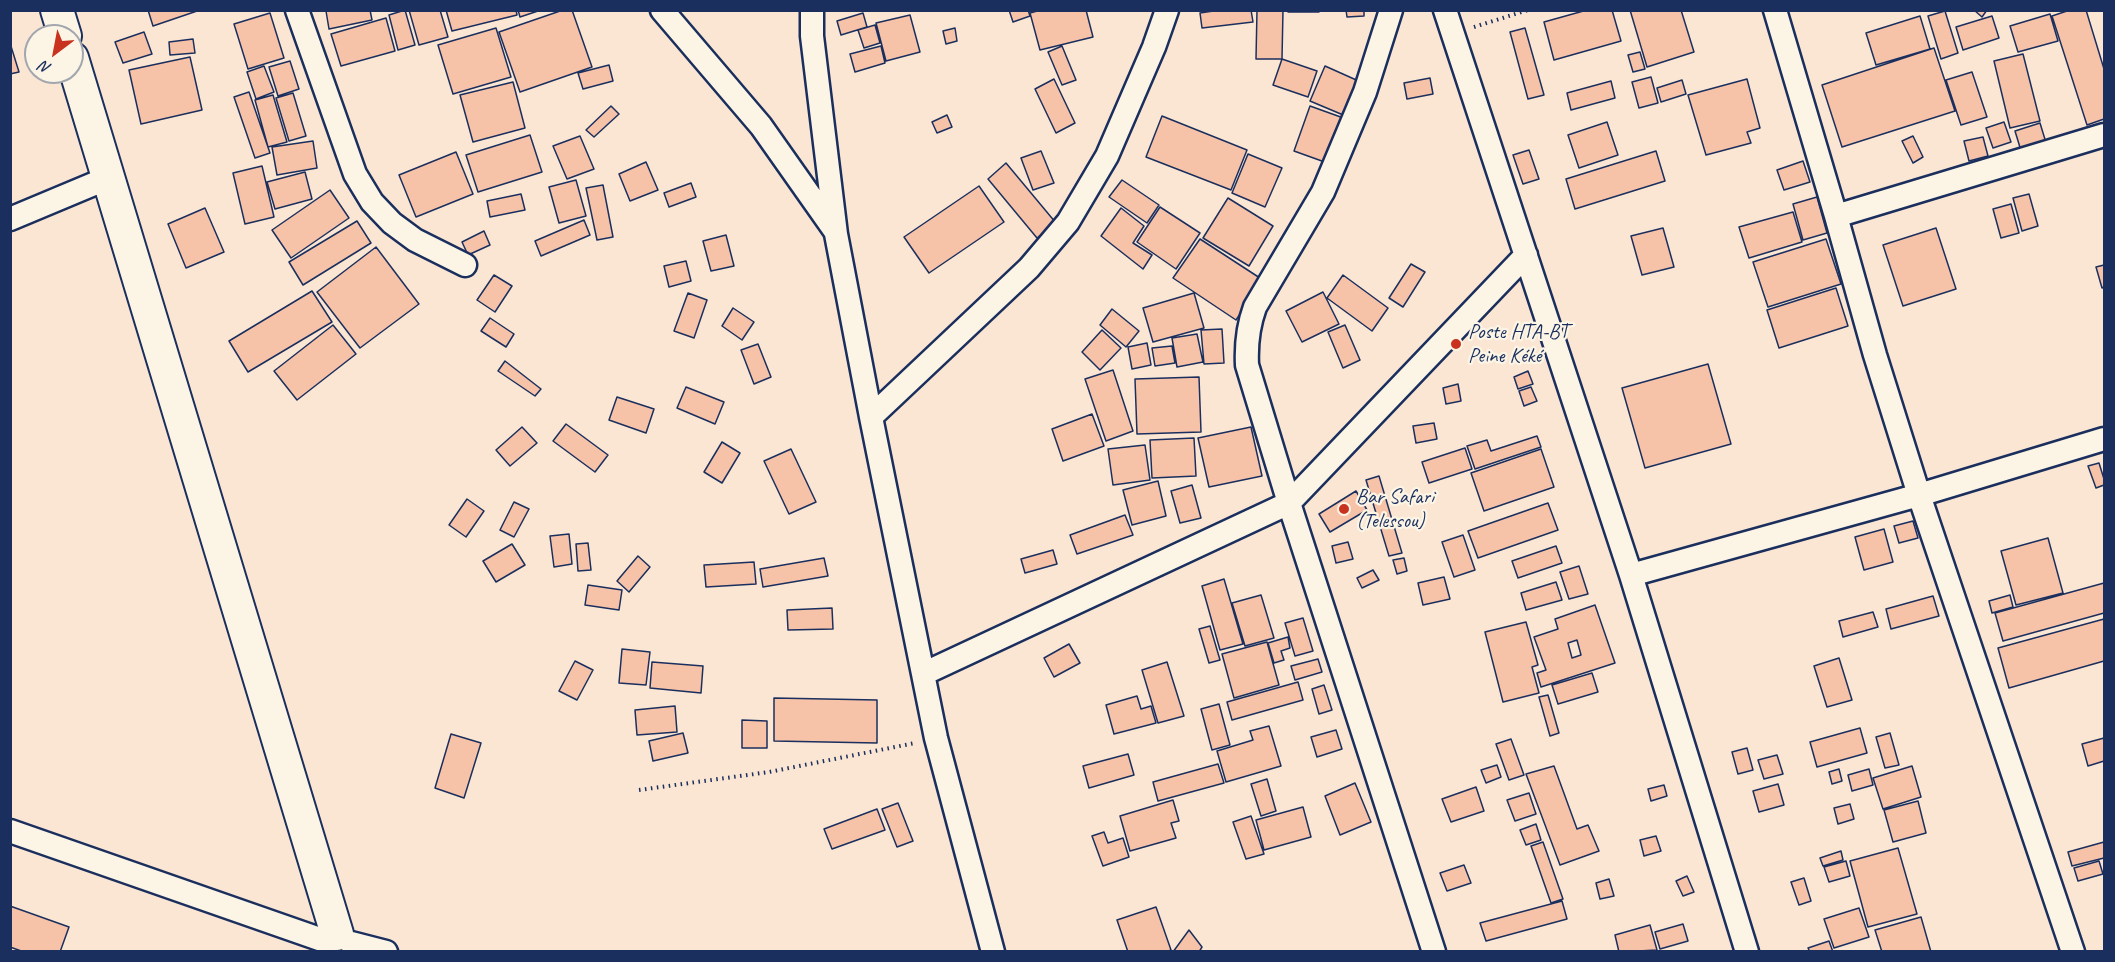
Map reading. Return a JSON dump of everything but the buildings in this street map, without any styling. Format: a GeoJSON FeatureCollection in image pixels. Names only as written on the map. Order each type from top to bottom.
{"type":"FeatureCollection","features":[{"type":"Feature","properties":{"kind":"street"},"geometry":{"type":"LineString","coordinates":[[297,10],[355,174],[372,202],[392,223],[415,240],[465,265]]}},
{"type":"Feature","properties":{"kind":"street"},"geometry":{"type":"LineString","coordinates":[[662,10],[761,126],[836,234]]}},
{"type":"Feature","properties":{"kind":"street"},"geometry":{"type":"LineString","coordinates":[[812,10],[812,36],[836,234],[871,417],[936,738],[993,951]]}},
{"type":"Feature","properties":{"kind":"street"},"geometry":{"type":"LineString","coordinates":[[871,417],[1029,268],[1068,222],[1107,156],[1167,10]]}},
{"type":"Feature","properties":{"kind":"street"},"geometry":{"type":"LineString","coordinates":[[1391,10],[1365,92],[1323,192],[1255,307],[1249,325],[1247,365],[1289,503],[1434,951]]}},
{"type":"Feature","properties":{"kind":"street"},"geometry":{"type":"LineString","coordinates":[[1444,10],[1631,575],[1747,951]]}},
{"type":"Feature","properties":{"kind":"street"},"geometry":{"type":"LineString","coordinates":[[1775,10],[1875,355],[1919,495],[2073,951]]}},
{"type":"Feature","properties":{"kind":"street"},"geometry":{"type":"LineString","coordinates":[[80,84],[339,944]]}},
{"type":"Feature","properties":{"kind":"street"},"geometry":{"type":"LineString","coordinates":[[1836,216],[2104,135]]}},
{"type":"Feature","properties":{"kind":"street"},"geometry":{"type":"LineString","coordinates":[[10,219],[108,178]]}},
{"type":"Feature","properties":{"kind":"street"},"geometry":{"type":"LineString","coordinates":[[923,674],[1289,503],[1526,255]]}},
{"type":"Feature","properties":{"kind":"street"},"geometry":{"type":"LineString","coordinates":[[1631,575],[1919,495],[2104,439]]}},
{"type":"Feature","properties":{"kind":"street"},"geometry":{"type":"LineString","coordinates":[[10,831],[339,944],[386,951]]}},
{"type":"Feature","properties":{"kind":"path"},"geometry":{"type":"LineString","coordinates":[[1452,34],[1527,10]]}},
{"type":"Feature","properties":{"kind":"path"},"geometry":{"type":"LineString","coordinates":[[639,790],[769,772],[936,738]]}},
{"type":"Feature","properties":{"kind":"place","name":"Poste HTA-BT Peine Kéké"},"geometry":{"type":"Point","coordinates":[1456,344]}},
{"type":"Feature","properties":{"kind":"place","name":"Bar Safari (Telessou)"},"geometry":{"type":"Point","coordinates":[1344,509]}}]}
